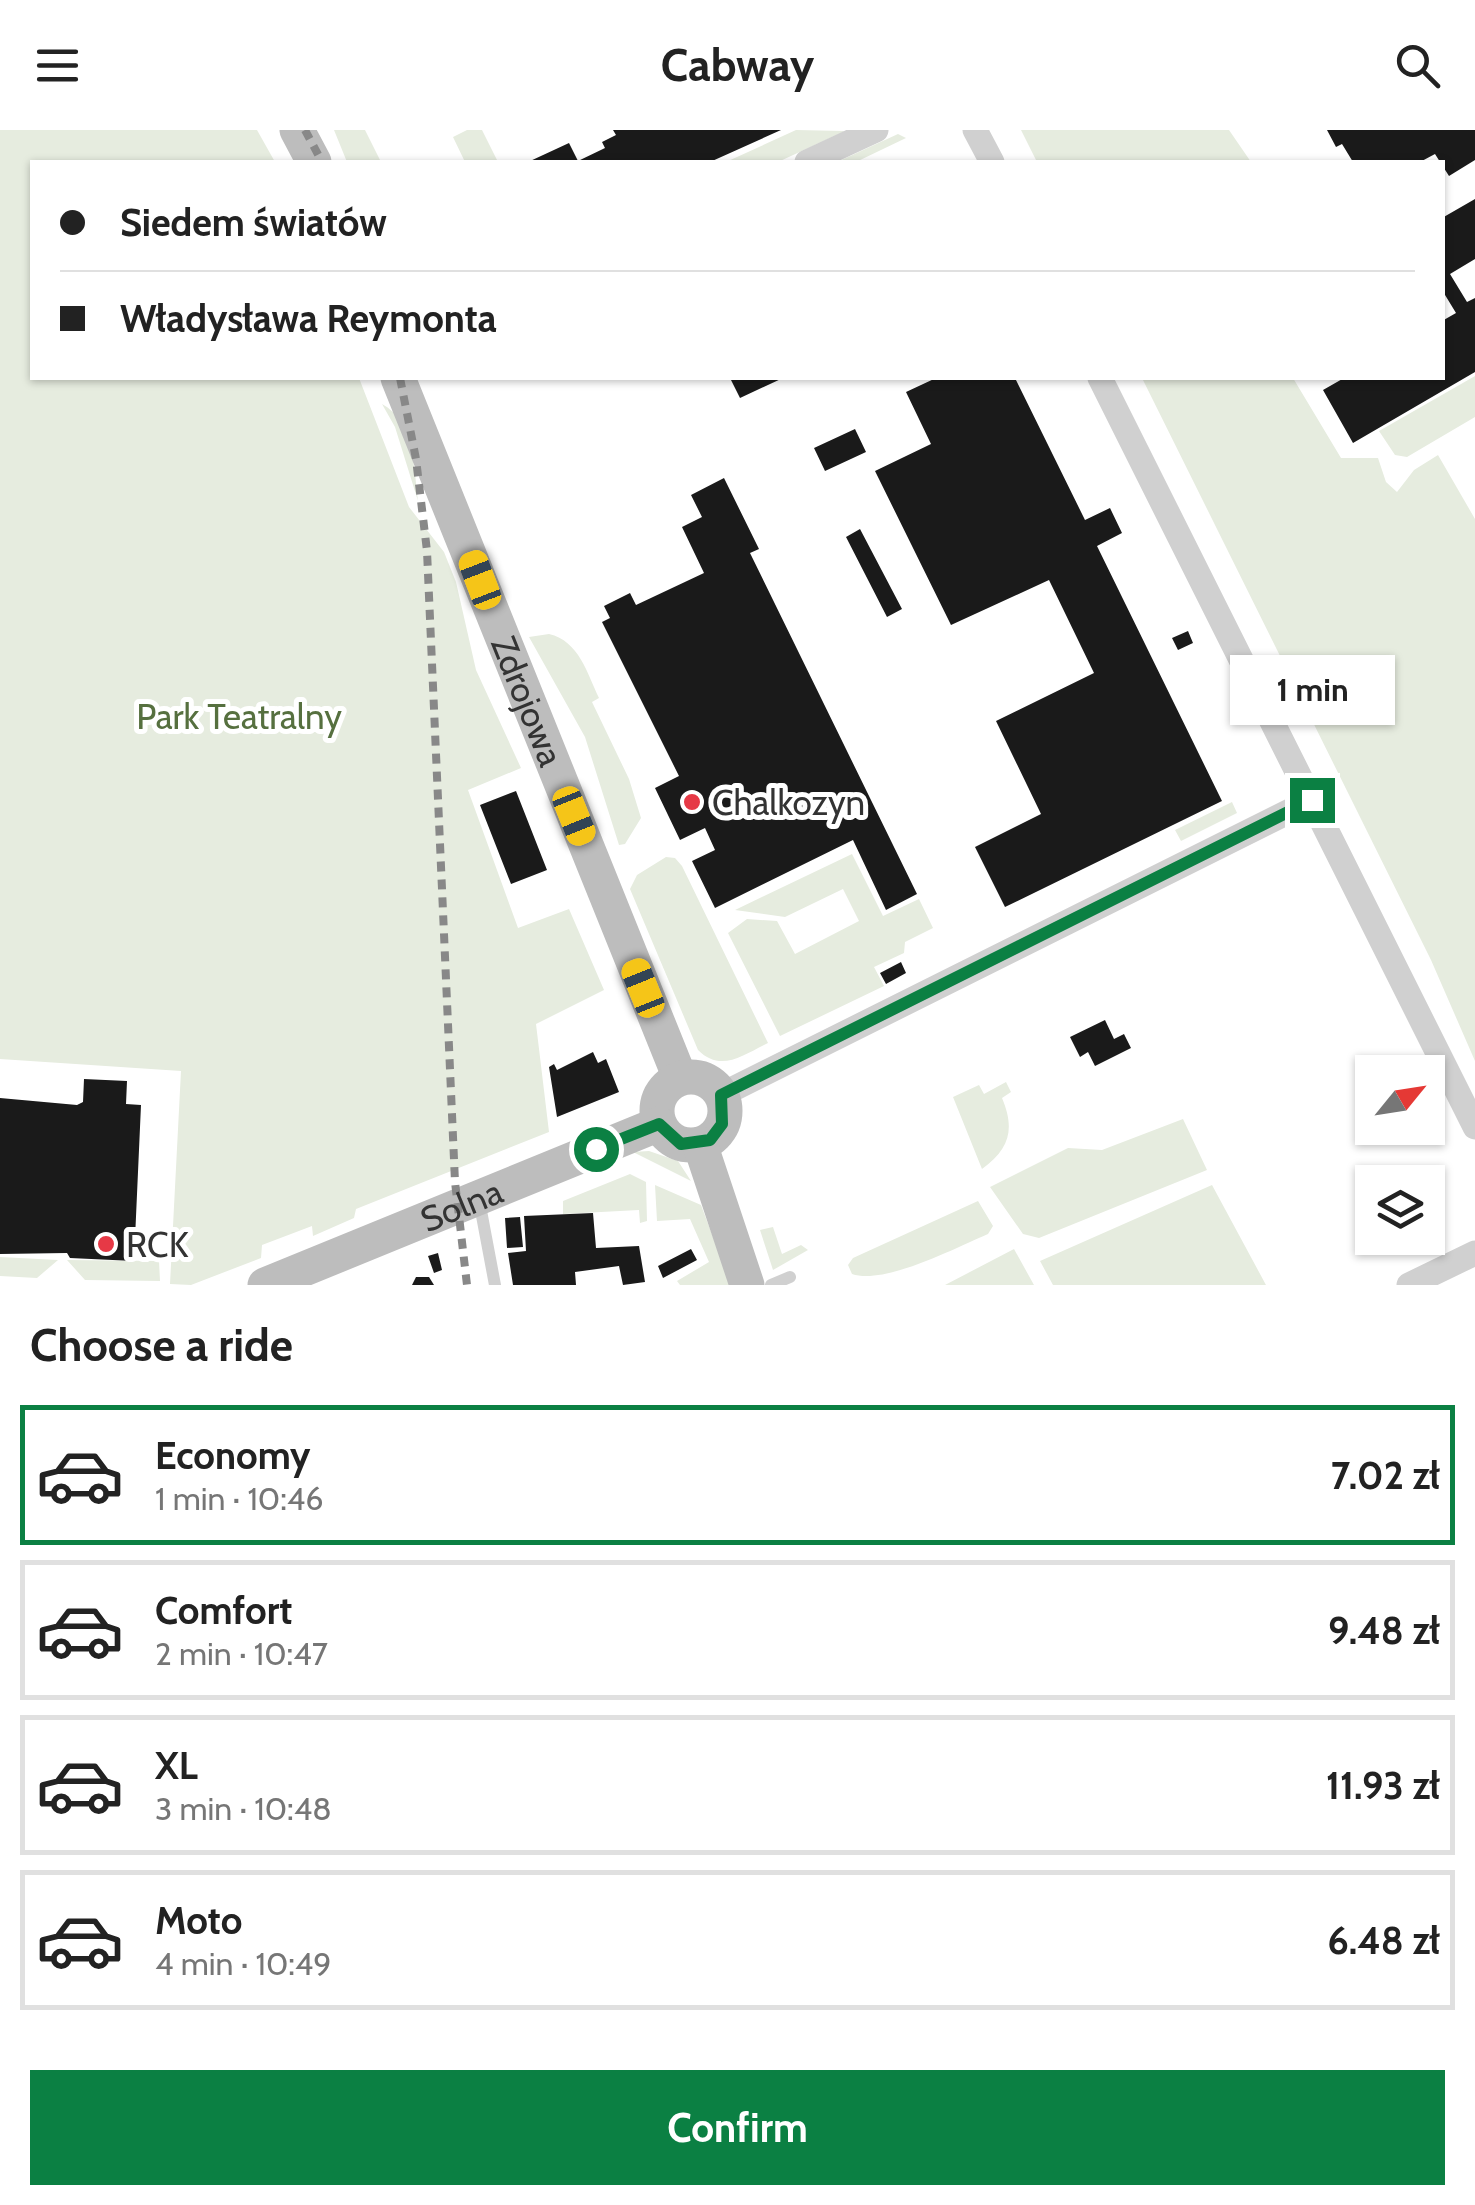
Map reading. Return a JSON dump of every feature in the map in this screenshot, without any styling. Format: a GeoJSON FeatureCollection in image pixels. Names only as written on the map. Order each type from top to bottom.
{"type":"FeatureCollection","features":[{"type":"Feature","properties":{"kind":"street"},"geometry":{"type":"LineString","coordinates":[[297,130],[313,160]]}},
{"type":"Feature","properties":{"kind":"street"},"geometry":{"type":"LineString","coordinates":[[811,160],[876,130]]}},
{"type":"Feature","properties":{"kind":"street"},"geometry":{"type":"LineString","coordinates":[[975,130],[991,160]]}},
{"type":"Feature","properties":{"kind":"street","name":"Zdrojowa"},"geometry":{"type":"LineString","coordinates":[[399,380],[680,1078]]}},
{"type":"Feature","properties":{"kind":"street"},"geometry":{"type":"LineString","coordinates":[[1101,380],[1475,1127]]}},
{"type":"Feature","properties":{"kind":"street"},"geometry":{"type":"LineString","coordinates":[[721,1095],[1312,800]]}},
{"type":"Feature","properties":{"kind":"street"},"geometry":{"type":"LineString","coordinates":[[699,1077],[721,1095],[722,1124],[700,1144],[672,1139],[659,1124],[660,1096],[680,1078],[699,1077]]}},
{"type":"Feature","properties":{"kind":"street","name":"Solna"},"geometry":{"type":"LineString","coordinates":[[265,1285],[659,1124]]}},
{"type":"Feature","properties":{"kind":"street"},"geometry":{"type":"LineString","coordinates":[[700,1144],[748,1285]]}},
{"type":"Feature","properties":{"kind":"street"},"geometry":{"type":"LineString","coordinates":[[1409,1285],[1475,1252]]}},
{"type":"Feature","properties":{"kind":"lane"},"geometry":{"type":"LineString","coordinates":[[478,1198],[495,1285]]}},
{"type":"Feature","properties":{"kind":"lane"},"geometry":{"type":"LineString","coordinates":[[771,1285],[790,1277]]}},
{"type":"Feature","properties":{"kind":"green space","name":"Park Teatralny"},"geometry":{"type":"Polygon","coordinates":[[[0,130],[257,130],[274,160],[30,160],[30,380],[360,380],[409,507],[444,552],[456,582],[476,670],[521,768],[468,790],[518,928],[569,909],[604,990],[536,1024],[549,1132],[356,1209],[354,1218],[313,1236],[312,1226],[262,1245],[261,1258],[191,1285],[170,1284],[181,1071],[0,1059],[0,130]]]}},
{"type":"Feature","properties":{"kind":"green space"},"geometry":{"type":"Polygon","coordinates":[[[334,130],[365,130],[380,160],[346,160],[334,130]]]}},
{"type":"Feature","properties":{"kind":"green space"},"geometry":{"type":"Polygon","coordinates":[[[467,130],[482,130],[497,160],[464,160],[453,137],[467,130]]]}},
{"type":"Feature","properties":{"kind":"green space"},"geometry":{"type":"Polygon","coordinates":[[[796,130],[845,131],[782,160],[730,160],[796,130]]]}},
{"type":"Feature","properties":{"kind":"green space"},"geometry":{"type":"Polygon","coordinates":[[[1021,130],[1229,130],[1250,160],[1036,160],[1021,130]]]}},
{"type":"Feature","properties":{"kind":"green space"},"geometry":{"type":"Polygon","coordinates":[[[898,134],[906,138],[860,160],[841,160],[898,134]]]}},
{"type":"Feature","properties":{"kind":"green space"},"geometry":{"type":"Polygon","coordinates":[[[1475,376],[1475,417],[1407,457],[1395,455],[1379,431],[1475,376]]]}},
{"type":"Feature","properties":{"kind":"green space"},"geometry":{"type":"Polygon","coordinates":[[[1143,380],[1294,380],[1341,458],[1378,458],[1386,482],[1397,492],[1414,470],[1438,455],[1475,519],[1475,1061],[1431,960],[1143,380]]]}},
{"type":"Feature","properties":{"kind":"green space"},"geometry":{"type":"Polygon","coordinates":[[[382,404],[401,422],[406,434],[418,501],[395,427],[382,404]]]}},
{"type":"Feature","properties":{"kind":"green space"},"geometry":{"type":"Polygon","coordinates":[[[549,634],[568,643],[581,659],[599,698],[592,702],[629,779],[641,818],[625,844],[619,845],[585,737],[529,637],[549,634]]]}},
{"type":"Feature","properties":{"kind":"green space"},"geometry":{"type":"Polygon","coordinates":[[[1232,802],[1237,813],[1181,841],[1175,830],[1232,802]]]}},
{"type":"Feature","properties":{"kind":"green space"},"geometry":{"type":"Polygon","coordinates":[[[852,854],[883,916],[919,899],[933,928],[905,942],[904,953],[874,967],[884,986],[780,1036],[728,933],[747,919],[777,921],[795,954],[859,921],[843,889],[785,917],[735,910],[852,854]]]}},
{"type":"Feature","properties":{"kind":"green space"},"geometry":{"type":"Polygon","coordinates":[[[666,857],[675,858],[682,866],[768,1043],[741,1057],[715,1060],[698,1050],[630,889],[637,875],[666,857]]]}},
{"type":"Feature","properties":{"kind":"green space"},"geometry":{"type":"Polygon","coordinates":[[[1006,1082],[1011,1092],[1002,1098],[1008,1119],[1007,1138],[999,1154],[982,1169],[953,1097],[979,1085],[984,1094],[1006,1082]]]}},
{"type":"Feature","properties":{"kind":"green space"},"geometry":{"type":"Polygon","coordinates":[[[1183,1119],[1207,1170],[1039,1238],[1023,1234],[990,1187],[1068,1148],[1102,1150],[1183,1119]]]}},
{"type":"Feature","properties":{"kind":"green space"},"geometry":{"type":"Polygon","coordinates":[[[649,1151],[678,1161],[691,1181],[633,1152],[649,1151]]]}},
{"type":"Feature","properties":{"kind":"green space"},"geometry":{"type":"Polygon","coordinates":[[[630,1174],[646,1182],[647,1221],[640,1223],[639,1210],[563,1214],[563,1201],[630,1174]]]}},
{"type":"Feature","properties":{"kind":"green space"},"geometry":{"type":"Polygon","coordinates":[[[655,1185],[701,1205],[731,1285],[680,1285],[677,1281],[709,1262],[690,1219],[657,1221],[655,1185]]]}},
{"type":"Feature","properties":{"kind":"green space"},"geometry":{"type":"Polygon","coordinates":[[[1212,1185],[1266,1285],[1053,1285],[1040,1261],[1212,1185]]]}},
{"type":"Feature","properties":{"kind":"green space"},"geometry":{"type":"Polygon","coordinates":[[[978,1201],[993,1226],[988,1234],[901,1270],[866,1276],[852,1274],[848,1265],[853,1258],[978,1201]]]}},
{"type":"Feature","properties":{"kind":"green space"},"geometry":{"type":"Polygon","coordinates":[[[773,1227],[782,1254],[801,1245],[808,1250],[773,1270],[760,1230],[773,1227]]]}},
{"type":"Feature","properties":{"kind":"green space"},"geometry":{"type":"Polygon","coordinates":[[[1014,1249],[1034,1285],[945,1285],[1014,1249]]]}},
{"type":"Feature","properties":{"kind":"green space"},"geometry":{"type":"Polygon","coordinates":[[[0,1257],[58,1260],[37,1278],[0,1276],[0,1257]]]}},
{"type":"Feature","properties":{"kind":"green space"},"geometry":{"type":"Polygon","coordinates":[[[67,1260],[159,1261],[160,1281],[85,1280],[67,1260]]]}},
{"type":"Feature","properties":{"kind":"building"},"geometry":{"type":"Polygon","coordinates":[[[613,130],[781,130],[714,160],[580,160],[605,148],[602,142],[616,135],[613,130]]]}},
{"type":"Feature","properties":{"kind":"building"},"geometry":{"type":"Polygon","coordinates":[[[1327,130],[1475,130],[1475,160],[1449,176],[1445,160],[1439,160],[1435,154],[1424,160],[1352,160],[1342,144],[1336,147],[1327,130]]]}},
{"type":"Feature","properties":{"kind":"building"},"geometry":{"type":"Polygon","coordinates":[[[569,143],[578,160],[532,160],[569,143]]]}},
{"type":"Feature","properties":{"kind":"building"},"geometry":{"type":"Polygon","coordinates":[[[1475,199],[1475,259],[1450,274],[1467,302],[1475,298],[1475,372],[1353,443],[1323,390],[1340,380],[1445,380],[1445,319],[1456,313],[1445,295],[1445,216],[1475,199]]]}},
{"type":"Feature","properties":{"kind":"building"},"geometry":{"type":"Polygon","coordinates":[[[731,380],[779,380],[740,398],[731,380]]]}},
{"type":"Feature","properties":{"kind":"building"},"geometry":{"type":"Polygon","coordinates":[[[932,380],[1016,380],[1085,520],[1110,508],[1122,533],[1097,546],[1222,801],[1005,907],[975,847],[1041,814],[996,721],[1094,673],[1049,580],[951,625],[875,471],[931,444],[906,392],[932,380]]]}},
{"type":"Feature","properties":{"kind":"building"},"geometry":{"type":"Polygon","coordinates":[[[855,429],[866,452],[825,471],[814,448],[855,429]]]}},
{"type":"Feature","properties":{"kind":"building"},"geometry":{"type":"Polygon","coordinates":[[[724,478],[759,549],[750,553],[917,894],[886,910],[853,840],[715,908],[692,861],[715,850],[705,828],[680,840],[655,788],[679,776],[602,622],[610,618],[604,606],[630,593],[636,605],[704,573],[682,527],[702,517],[691,495],[724,478]]]}},
{"type":"Feature","properties":{"kind":"building"},"geometry":{"type":"Polygon","coordinates":[[[860,529],[902,609],[887,617],[846,537],[860,529]]]}},
{"type":"Feature","properties":{"kind":"building"},"geometry":{"type":"Polygon","coordinates":[[[1188,631],[1193,643],[1178,650],[1172,638],[1188,631]]]}},
{"type":"Feature","properties":{"kind":"building"},"geometry":{"type":"Polygon","coordinates":[[[516,791],[547,870],[511,884],[480,805],[516,791]]]}},
{"type":"Feature","properties":{"kind":"building"},"geometry":{"type":"Polygon","coordinates":[[[901,962],[906,973],[886,984],[880,973],[901,962]]]}},
{"type":"Feature","properties":{"kind":"building"},"geometry":{"type":"Polygon","coordinates":[[[1105,1020],[1114,1039],[1124,1034],[1131,1048],[1095,1066],[1088,1052],[1080,1057],[1070,1037],[1105,1020]]]}},
{"type":"Feature","properties":{"kind":"building"},"geometry":{"type":"Polygon","coordinates":[[[593,1052],[598,1063],[606,1059],[619,1092],[557,1117],[549,1067],[554,1064],[557,1070],[593,1052]]]}},
{"type":"Feature","properties":{"kind":"building"},"geometry":{"type":"Polygon","coordinates":[[[84,1079],[127,1081],[126,1104],[141,1105],[134,1261],[70,1258],[67,1253],[0,1254],[0,1098],[77,1105],[83,1102],[84,1079]]]}},
{"type":"Feature","properties":{"kind":"building"},"geometry":{"type":"Polygon","coordinates":[[[593,1213],[596,1248],[639,1246],[645,1282],[623,1285],[619,1266],[575,1272],[576,1285],[513,1285],[508,1253],[526,1251],[524,1216],[593,1213]]]}},
{"type":"Feature","properties":{"kind":"building"},"geometry":{"type":"Polygon","coordinates":[[[520,1217],[523,1247],[507,1248],[505,1218],[520,1217]]]}},
{"type":"Feature","properties":{"kind":"building"},"geometry":{"type":"Polygon","coordinates":[[[691,1249],[697,1260],[663,1278],[658,1266],[691,1249]]]}},
{"type":"Feature","properties":{"kind":"building"},"geometry":{"type":"Polygon","coordinates":[[[438,1253],[442,1270],[434,1273],[428,1256],[438,1253]]]}},
{"type":"Feature","properties":{"kind":"building"},"geometry":{"type":"Polygon","coordinates":[[[416,1277],[429,1277],[434,1285],[412,1285],[416,1277]]]}},
{"type":"Feature","properties":{"kind":"railway"},"geometry":{"type":"LineString","coordinates":[[305,130],[321,160]]}},
{"type":"Feature","properties":{"kind":"railway"},"geometry":{"type":"LineString","coordinates":[[400,380],[416,459],[427,551],[455,1182],[467,1285]]}},
{"type":"Feature","properties":{"kind":"place","name":"Chalkozyn"},"geometry":{"type":"Point","coordinates":[692,802]}},
{"type":"Feature","properties":{"kind":"place","name":"RCK"},"geometry":{"type":"Point","coordinates":[106,1244]}},
{"type":"Feature","properties":{"kind":"route"},"geometry":{"type":"LineString","coordinates":[[596,1149],[659,1124],[664,1133],[681,1144],[710,1140],[725,1114],[721,1095],[1312,800]]}}]}
